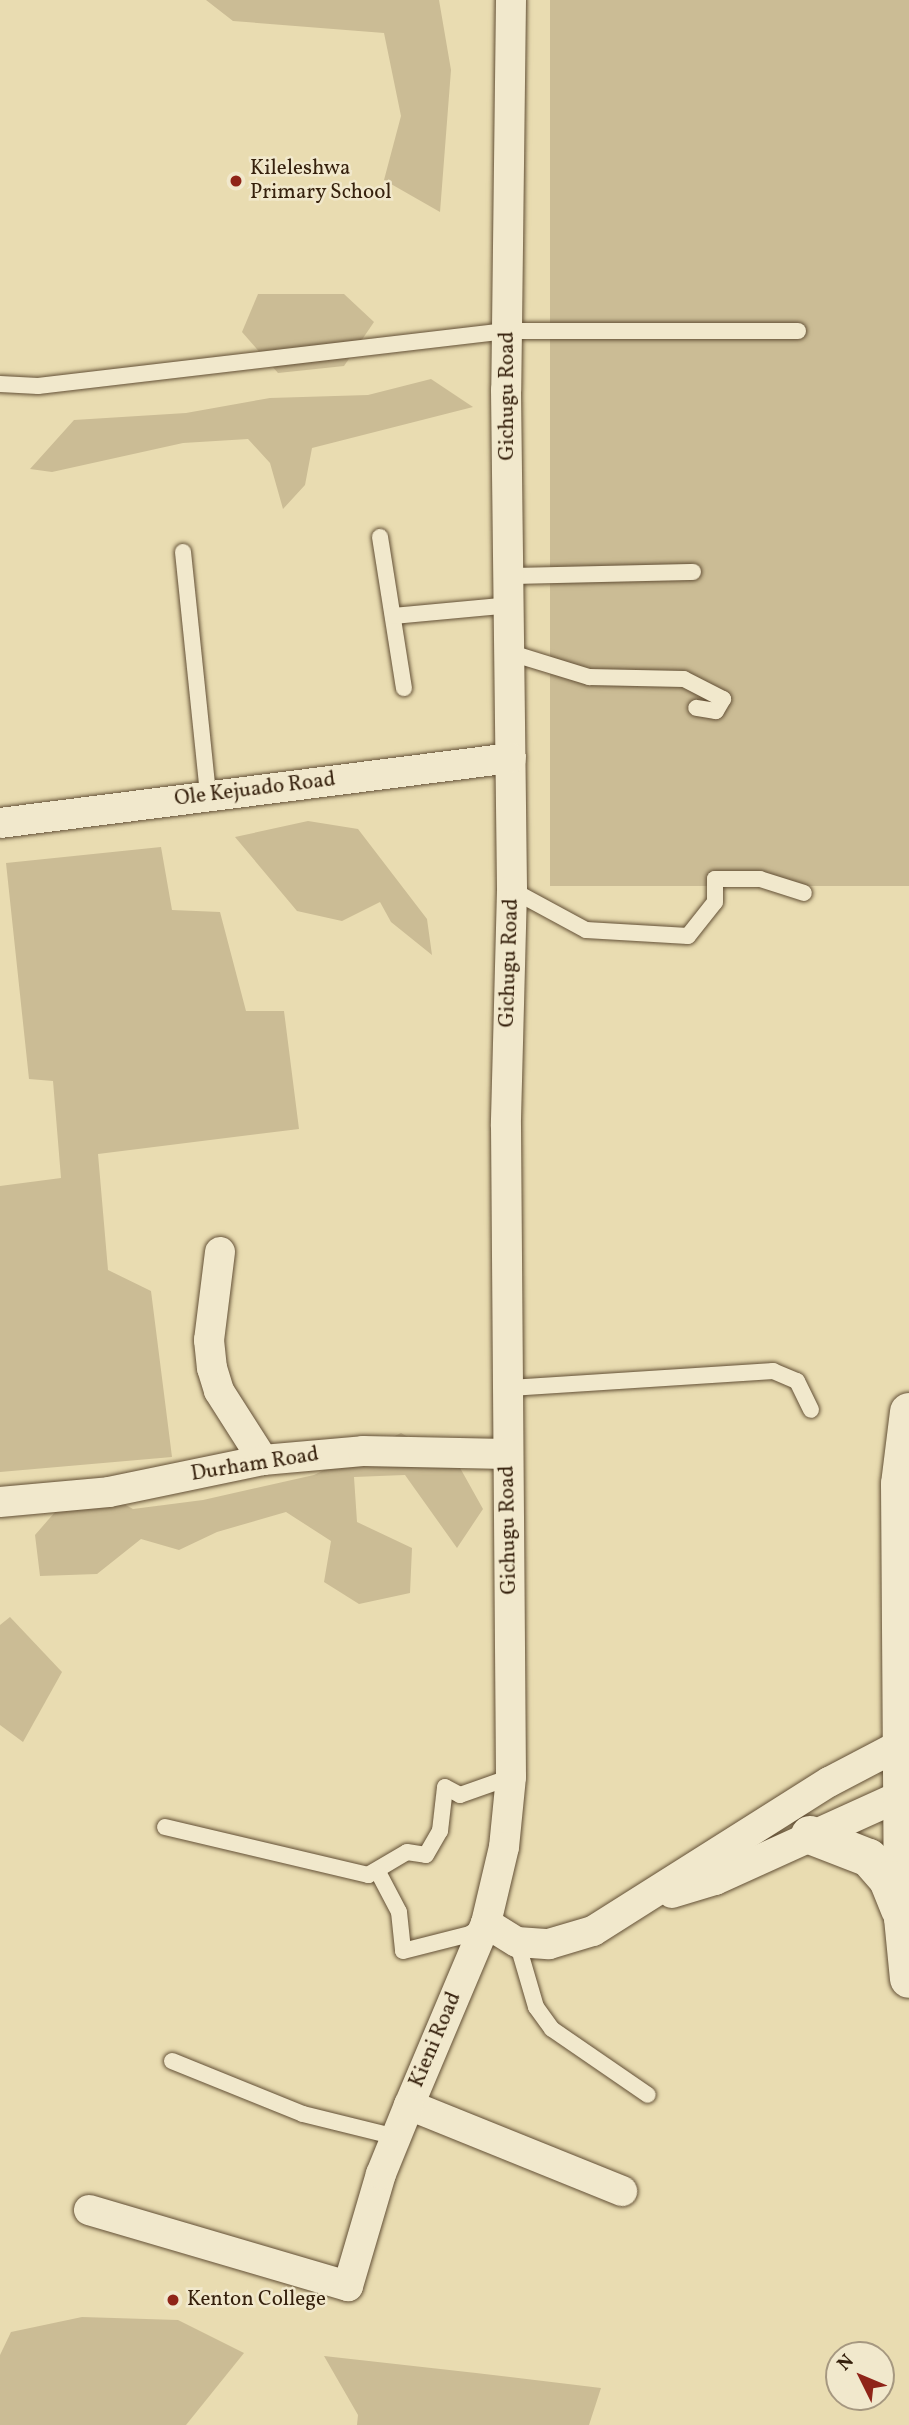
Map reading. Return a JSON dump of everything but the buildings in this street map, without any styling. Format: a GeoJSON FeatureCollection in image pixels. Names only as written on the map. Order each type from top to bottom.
{"type":"FeatureCollection","features":[{"type":"Feature","properties":{"kind":"main road"},"geometry":{"type":"LineString","coordinates":[[909,1412],[900,1484],[906,1741],[903,1918],[909,1979]]}},
{"type":"Feature","properties":{"kind":"main road"},"geometry":{"type":"LineString","coordinates":[[810,1835],[869,1858],[888,1880],[903,1918]]}},
{"type":"Feature","properties":{"kind":"street","name":"Gichugu Road"},"geometry":{"type":"LineString","coordinates":[[486,1923],[505,1847],[511,1777],[506,1126],[512,890],[508,331],[511,0]]}},
{"type":"Feature","properties":{"kind":"street","name":"Ole Kejuado Road"},"geometry":{"type":"LineString","coordinates":[[0,823],[511,758]]}},
{"type":"Feature","properties":{"kind":"street"},"geometry":{"type":"LineString","coordinates":[[220,1252],[209,1340],[212,1368],[219,1391],[263,1460]]}},
{"type":"Feature","properties":{"kind":"street","name":"Durham Road"},"geometry":{"type":"LineString","coordinates":[[1,1510],[109,1492],[263,1460],[363,1451],[508,1454]]}},
{"type":"Feature","properties":{"kind":"street"},"geometry":{"type":"LineString","coordinates":[[486,1923],[517,1942],[571,1940],[642,1903],[829,1783],[906,1741]]}},
{"type":"Feature","properties":{"kind":"street"},"geometry":{"type":"LineString","coordinates":[[642,1903],[715,1880],[810,1835],[905,1795]]}},
{"type":"Feature","properties":{"kind":"street","name":"Kieni Road"},"geometry":{"type":"LineString","coordinates":[[486,1923],[409,2105],[622,2191]]}},
{"type":"Feature","properties":{"kind":"street"},"geometry":{"type":"LineString","coordinates":[[89,2210],[348,2286],[409,2105]]}},
{"type":"Feature","properties":{"kind":"lane"},"geometry":{"type":"LineString","coordinates":[[0,384],[52,384],[508,331],[798,331]]}},
{"type":"Feature","properties":{"kind":"lane"},"geometry":{"type":"LineString","coordinates":[[380,537],[404,688]]}},
{"type":"Feature","properties":{"kind":"lane"},"geometry":{"type":"LineString","coordinates":[[183,552],[208,795]]}},
{"type":"Feature","properties":{"kind":"lane"},"geometry":{"type":"LineString","coordinates":[[393,616],[510,591],[693,572]]}},
{"type":"Feature","properties":{"kind":"lane"},"geometry":{"type":"LineString","coordinates":[[511,653],[589,677],[684,680],[723,699],[716,711],[696,708]]}},
{"type":"Feature","properties":{"kind":"lane"},"geometry":{"type":"LineString","coordinates":[[0,813],[0,823]]}},
{"type":"Feature","properties":{"kind":"lane"},"geometry":{"type":"LineString","coordinates":[[512,890],[586,930],[688,936],[715,902],[715,880],[760,879],[804,893]]}},
{"type":"Feature","properties":{"kind":"lane"},"geometry":{"type":"LineString","coordinates":[[510,1388],[773,1371],[797,1381],[811,1410]]}},
{"type":"Feature","properties":{"kind":"lane"},"geometry":{"type":"LineString","coordinates":[[165,1827],[359,1874],[378,1872],[407,1852],[426,1855],[440,1831],[445,1787],[460,1795],[511,1777]]}},
{"type":"Feature","properties":{"kind":"lane"},"geometry":{"type":"LineString","coordinates":[[378,1872],[399,1912],[403,1951],[470,1934],[486,1923]]}},
{"type":"Feature","properties":{"kind":"lane"},"geometry":{"type":"LineString","coordinates":[[517,1942],[536,2007],[552,2029],[648,2095]]}},
{"type":"Feature","properties":{"kind":"lane"},"geometry":{"type":"LineString","coordinates":[[172,2061],[303,2114],[396,2137]]}},
{"type":"Feature","properties":{"kind":"shaded area"},"geometry":{"type":"Polygon","coordinates":[[[206,0],[439,0],[451,70],[440,212],[384,180],[401,116],[384,33],[233,21],[206,0]]]}},
{"type":"Feature","properties":{"kind":"shaded area"},"geometry":{"type":"Polygon","coordinates":[[[550,0],[909,0],[909,886],[550,886],[550,0]]]}},
{"type":"Feature","properties":{"kind":"shaded area"},"geometry":{"type":"Polygon","coordinates":[[[258,294],[344,294],[374,322],[344,366],[278,373],[242,332],[258,294]]]}},
{"type":"Feature","properties":{"kind":"shaded area"},"geometry":{"type":"Polygon","coordinates":[[[431,379],[473,407],[312,448],[305,485],[283,509],[270,463],[248,439],[183,443],[52,472],[30,469],[74,420],[186,413],[270,398],[368,395],[431,379]]]}},
{"type":"Feature","properties":{"kind":"shaded area"},"geometry":{"type":"Polygon","coordinates":[[[308,821],[358,829],[427,919],[432,955],[391,922],[380,902],[342,921],[297,911],[235,837],[308,821]]]}},
{"type":"Feature","properties":{"kind":"shaded area"},"geometry":{"type":"Polygon","coordinates":[[[161,847],[172,910],[220,912],[246,1011],[284,1011],[299,1129],[98,1154],[108,1270],[151,1291],[172,1457],[0,1472],[0,1186],[61,1178],[53,1081],[29,1079],[6,863],[161,847]]]}},
{"type":"Feature","properties":{"kind":"shaded area"},"geometry":{"type":"Polygon","coordinates":[[[401,1433],[459,1466],[483,1509],[457,1548],[405,1475],[354,1477],[357,1522],[412,1548],[410,1593],[359,1604],[324,1582],[331,1541],[286,1512],[217,1532],[179,1550],[141,1539],[97,1574],[40,1576],[35,1535],[82,1481],[133,1509],[203,1500],[314,1475],[401,1433]]]}},
{"type":"Feature","properties":{"kind":"shaded area"},"geometry":{"type":"Polygon","coordinates":[[[10,1617],[62,1672],[23,1742],[0,1725],[0,1625],[10,1617]]]}},
{"type":"Feature","properties":{"kind":"shaded area"},"geometry":{"type":"Polygon","coordinates":[[[82,2317],[178,2320],[244,2353],[186,2425],[0,2425],[0,2355],[11,2332],[82,2317]]]}},
{"type":"Feature","properties":{"kind":"shaded area"},"geometry":{"type":"Polygon","coordinates":[[[324,2356],[601,2388],[589,2425],[357,2425],[358,2415],[324,2356]]]}},
{"type":"Feature","properties":{"kind":"place","name":"Kileleshwa Primary School"},"geometry":{"type":"Point","coordinates":[236,181]}},
{"type":"Feature","properties":{"kind":"place","name":"Kenton College"},"geometry":{"type":"Point","coordinates":[173,2300]}}]}
